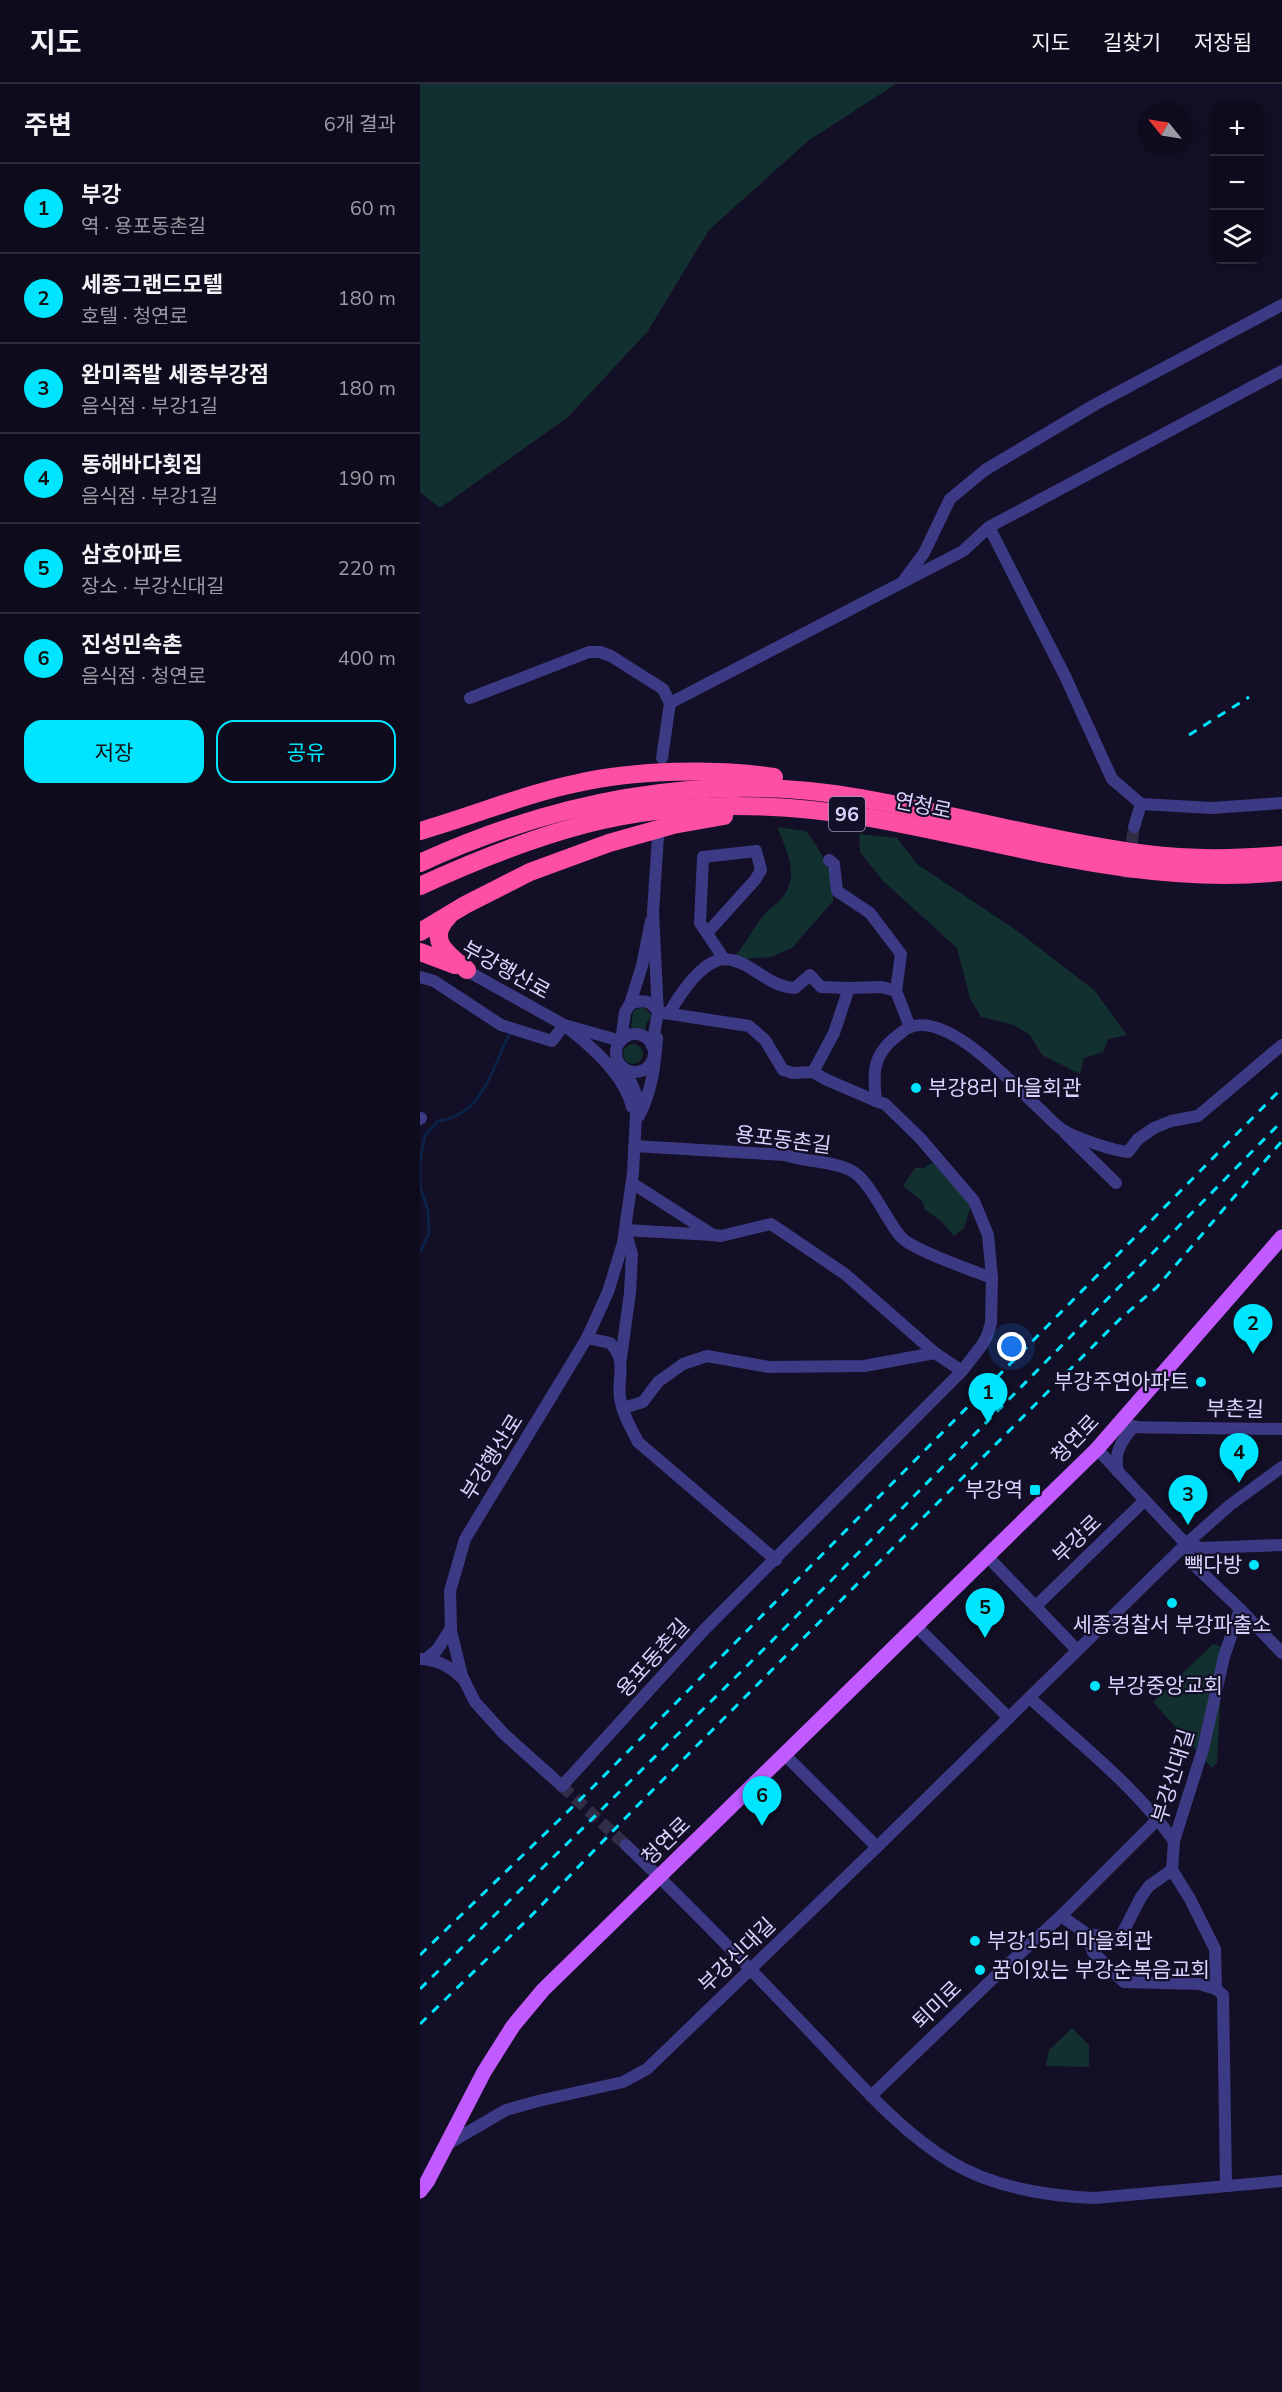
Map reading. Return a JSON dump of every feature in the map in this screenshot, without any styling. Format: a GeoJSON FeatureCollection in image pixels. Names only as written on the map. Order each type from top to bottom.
{"type":"FeatureCollection","features":[{"type":"Feature","properties":{"kind":"highway"},"geometry":{"type":"LineString","coordinates":[[420,831],[579,782],[643,774],[704,772],[771,777],[860,798]]}},
{"type":"Feature","properties":{"kind":"highway","name":"연청로"},"geometry":{"type":"LineString","coordinates":[[420,863],[521,822],[583,805],[699,788],[769,788],[860,798],[1056,839],[1148,854],[1215,858],[1282,855]]}},
{"type":"Feature","properties":{"kind":"highway","name":"연청로"},"geometry":{"type":"LineString","coordinates":[[420,886],[528,842],[586,824],[636,814],[698,807],[754,807],[831,812],[866,817],[1053,857],[1147,871],[1211,876],[1282,872]]}},
{"type":"Feature","properties":{"kind":"highway"},"geometry":{"type":"LineString","coordinates":[[420,932],[530,872],[609,843],[673,825],[714,817],[866,817]]}},
{"type":"Feature","properties":{"kind":"highway"},"geometry":{"type":"LineString","coordinates":[[452,913],[441,924],[438,933],[440,944],[467,970]]}},
{"type":"Feature","properties":{"kind":"highway"},"geometry":{"type":"LineString","coordinates":[[420,952],[467,970]]}},
{"type":"Feature","properties":{"kind":"main road","name":"청연로"},"geometry":{"type":"LineString","coordinates":[[420,2191],[484,2072],[513,2026],[559,1974],[1097,1449],[1282,1237]]}},
{"type":"Feature","properties":{"kind":"street"},"geometry":{"type":"LineString","coordinates":[[902,582],[924,553],[950,500],[985,470],[1096,404],[1282,305]]}},
{"type":"Feature","properties":{"kind":"street"},"geometry":{"type":"LineString","coordinates":[[670,703],[963,551],[989,527],[1282,371]]}},
{"type":"Feature","properties":{"kind":"street"},"geometry":{"type":"LineString","coordinates":[[989,527],[1065,676],[1112,779],[1141,804],[1212,808],[1282,803]]}},
{"type":"Feature","properties":{"kind":"street"},"geometry":{"type":"LineString","coordinates":[[470,698],[589,652],[600,652],[611,656],[663,688],[670,703],[662,758]]}},
{"type":"Feature","properties":{"kind":"street"},"geometry":{"type":"LineString","coordinates":[[1134,827],[1141,804]]}},
{"type":"Feature","properties":{"kind":"street"},"geometry":{"type":"LineString","coordinates":[[636,1123],[637,1096],[616,1051],[621,1041],[624,1019],[642,966],[653,912],[658,836]]}},
{"type":"Feature","properties":{"kind":"street"},"geometry":{"type":"LineString","coordinates":[[707,933],[755,880],[760,870],[756,851],[703,857],[700,923],[724,959]]}},
{"type":"Feature","properties":{"kind":"street"},"geometry":{"type":"LineString","coordinates":[[829,860],[834,864],[837,891],[870,913],[902,954],[896,992],[910,1028]]}},
{"type":"Feature","properties":{"kind":"street"},"geometry":{"type":"LineString","coordinates":[[636,1123],[649,1097],[663,1013],[653,912]]}},
{"type":"Feature","properties":{"kind":"street","name":"부강행산로"},"geometry":{"type":"LineString","coordinates":[[420,943],[569,1026],[621,1041],[629,1036],[640,1035],[652,1046]]}},
{"type":"Feature","properties":{"kind":"street"},"geometry":{"type":"LineString","coordinates":[[636,1123],[653,1056],[652,1046],[663,1013],[695,977],[715,961],[724,959],[737,962],[774,984],[789,987],[795,987],[810,975],[821,987],[882,987],[896,992]]}},
{"type":"Feature","properties":{"kind":"street"},"geometry":{"type":"LineString","coordinates":[[420,977],[434,981],[501,1025],[552,1041],[569,1026]]}},
{"type":"Feature","properties":{"kind":"street"},"geometry":{"type":"LineString","coordinates":[[813,1072],[834,1033],[849,988]]}},
{"type":"Feature","properties":{"kind":"street"},"geometry":{"type":"LineString","coordinates":[[630,1004],[640,1000],[646,1001],[663,1013]]}},
{"type":"Feature","properties":{"kind":"street","name":"용포동촌길"},"geometry":{"type":"LineString","coordinates":[[562,1786],[704,1630],[962,1371],[982,1345],[991,1323],[992,1278],[988,1235],[974,1201],[920,1138],[885,1104],[813,1072],[793,1073],[783,1070],[765,1040],[749,1026],[663,1013]]}},
{"type":"Feature","properties":{"kind":"street","name":"부강행산로"},"geometry":{"type":"LineString","coordinates":[[569,1026],[608,1033],[618,1030],[624,1019]]}},
{"type":"Feature","properties":{"kind":"street"},"geometry":{"type":"LineString","coordinates":[[569,1026],[623,1084],[630,1099],[636,1123]]}},
{"type":"Feature","properties":{"kind":"street"},"geometry":{"type":"LineString","coordinates":[[569,1026],[621,1065],[640,1071],[649,1066]]}},
{"type":"Feature","properties":{"kind":"street"},"geometry":{"type":"LineString","coordinates":[[876,1101],[874,1078],[878,1054],[892,1040],[910,1028],[939,1028],[960,1038],[1000,1072],[1116,1183]]}},
{"type":"Feature","properties":{"kind":"street"},"geometry":{"type":"LineString","coordinates":[[1062,1130],[1115,1151],[1128,1152],[1138,1140],[1154,1128],[1171,1121],[1198,1116],[1282,1046]]}},
{"type":"Feature","properties":{"kind":"street","name":"부강행산로"},"geometry":{"type":"LineString","coordinates":[[562,1786],[497,1726],[476,1702],[465,1681],[451,1628],[450,1591],[465,1539],[587,1338],[608,1292],[625,1230],[632,1183],[636,1123]]}},
{"type":"Feature","properties":{"kind":"street","name":"용포동촌길"},"geometry":{"type":"LineString","coordinates":[[634,1146],[785,1155],[802,1161],[839,1166],[853,1172],[882,1208],[902,1239],[939,1258],[992,1278]]}},
{"type":"Feature","properties":{"kind":"street"},"geometry":{"type":"LineString","coordinates":[[632,1183],[713,1235]]}},
{"type":"Feature","properties":{"kind":"street"},"geometry":{"type":"LineString","coordinates":[[776,1560],[645,1449],[638,1442],[626,1419],[620,1398],[621,1358],[630,1293],[632,1254],[625,1230],[721,1236],[771,1224],[845,1274],[935,1353],[962,1371]]}},
{"type":"Feature","properties":{"kind":"street"},"geometry":{"type":"LineString","coordinates":[[587,1338],[610,1343],[621,1358]]}},
{"type":"Feature","properties":{"kind":"street"},"geometry":{"type":"LineString","coordinates":[[623,1408],[643,1402],[658,1382],[683,1364],[706,1356],[769,1367],[864,1366],[935,1353]]}},
{"type":"Feature","properties":{"kind":"street"},"geometry":{"type":"LineString","coordinates":[[1118,1472],[1116,1462],[1119,1449],[1123,1439],[1134,1426]]}},
{"type":"Feature","properties":{"kind":"street","name":"부촌길"},"geometry":{"type":"LineString","coordinates":[[1116,1427],[1282,1429]]}},
{"type":"Feature","properties":{"kind":"street"},"geometry":{"type":"LineString","coordinates":[[1097,1449],[1186,1544],[1191,1562],[1282,1653]]}},
{"type":"Feature","properties":{"kind":"street","name":"부강신대길"},"geometry":{"type":"LineString","coordinates":[[446,2145],[506,2110],[623,2082],[647,2068],[877,1847],[1186,1544],[1230,1505],[1282,1467]]}},
{"type":"Feature","properties":{"kind":"street","name":"부강로"},"geometry":{"type":"LineString","coordinates":[[1036,1606],[1144,1501]]}},
{"type":"Feature","properties":{"kind":"street"},"geometry":{"type":"LineString","coordinates":[[1186,1544],[1202,1548],[1282,1545]]}},
{"type":"Feature","properties":{"kind":"street"},"geometry":{"type":"LineString","coordinates":[[987,1556],[1077,1650]]}},
{"type":"Feature","properties":{"kind":"street","name":"부강신대길"},"geometry":{"type":"LineString","coordinates":[[1174,1841],[1203,1749],[1224,1657],[1240,1609]]}},
{"type":"Feature","properties":{"kind":"street"},"geometry":{"type":"LineString","coordinates":[[915,1625],[1009,1718]]}},
{"type":"Feature","properties":{"kind":"street"},"geometry":{"type":"LineString","coordinates":[[423,1659],[437,1650],[451,1628]]}},
{"type":"Feature","properties":{"kind":"street"},"geometry":{"type":"LineString","coordinates":[[423,1659],[451,1667],[465,1681]]}},
{"type":"Feature","properties":{"kind":"street","name":"부강신대길"},"geometry":{"type":"LineString","coordinates":[[1030,1698],[1110,1771],[1158,1819],[1174,1841]]}},
{"type":"Feature","properties":{"kind":"street"},"geometry":{"type":"LineString","coordinates":[[784,1754],[877,1847]]}},
{"type":"Feature","properties":{"kind":"street","name":"부강신대길"},"geometry":{"type":"LineString","coordinates":[[1061,1916],[1158,1819]]}},
{"type":"Feature","properties":{"kind":"street"},"geometry":{"type":"LineString","coordinates":[[1174,1841],[1172,1870],[1190,1899],[1215,1949],[1216,1989]]}},
{"type":"Feature","properties":{"kind":"street"},"geometry":{"type":"LineString","coordinates":[[626,1845],[871,2096],[927,2147],[953,2164],[992,2181],[1027,2191],[1066,2197],[1095,2198],[1282,2181]]}},
{"type":"Feature","properties":{"kind":"street"},"geometry":{"type":"LineString","coordinates":[[1061,1916],[1087,1934],[1120,1938],[1149,1886],[1172,1870]]}},
{"type":"Feature","properties":{"kind":"street","name":"퇴미로"},"geometry":{"type":"LineString","coordinates":[[871,2096],[1061,1916]]}},
{"type":"Feature","properties":{"kind":"street"},"geometry":{"type":"LineString","coordinates":[[1087,1934],[1093,1952],[1124,1982],[1199,1984],[1216,1989],[1224,1995],[1226,2186]]}},
{"type":"Feature","properties":{"kind":"green space"},"geometry":{"type":"Polygon","coordinates":[[[420,84],[896,84],[808,141],[709,230],[648,331],[568,417],[440,508],[420,492],[420,84]]]}},
{"type":"Feature","properties":{"kind":"green space"},"geometry":{"type":"Polygon","coordinates":[[[777,827],[806,831],[817,846],[830,873],[834,892],[833,901],[792,948],[771,957],[744,959],[735,956],[761,919],[782,898],[790,881],[790,863],[777,827]]]}},
{"type":"Feature","properties":{"kind":"green space"},"geometry":{"type":"Polygon","coordinates":[[[859,834],[897,838],[917,864],[1016,930],[1094,990],[1127,1035],[1108,1039],[1103,1052],[1084,1058],[1080,1074],[1042,1055],[1030,1035],[1014,1025],[981,1017],[970,998],[957,948],[882,880],[860,852],[859,834]]]}},
{"type":"Feature","properties":{"kind":"green space"},"geometry":{"type":"Polygon","coordinates":[[[642,1007],[652,1016],[646,1024],[645,1031],[631,1028],[633,1011],[642,1007]]]}},
{"type":"Feature","properties":{"kind":"green space"},"geometry":{"type":"Polygon","coordinates":[[[633,1044],[640,1047],[643,1054],[640,1061],[633,1064],[626,1061],[623,1054],[626,1047],[633,1044]]]}},
{"type":"Feature","properties":{"kind":"green space"},"geometry":{"type":"Polygon","coordinates":[[[933,1162],[972,1202],[964,1228],[954,1236],[941,1221],[924,1209],[923,1202],[903,1186],[915,1168],[924,1168],[933,1162]]]}},
{"type":"Feature","properties":{"kind":"green space"},"geometry":{"type":"Polygon","coordinates":[[[1213,1644],[1223,1647],[1217,1763],[1212,1768],[1153,1702],[1213,1644]]]}},
{"type":"Feature","properties":{"kind":"green space"},"geometry":{"type":"Polygon","coordinates":[[[1072,2028],[1089,2045],[1089,2067],[1046,2066],[1049,2050],[1072,2028]]]}},
{"type":"Feature","properties":{"kind":"waterway"},"geometry":{"type":"LineString","coordinates":[[420,1252],[429,1233],[428,1210],[420,1187],[420,1161],[425,1136],[438,1121],[466,1110],[476,1100],[491,1075],[510,1033]]}},
{"type":"Feature","properties":{"kind":"tunnel"},"geometry":{"type":"LineString","coordinates":[[1127,878],[1134,827]]}},
{"type":"Feature","properties":{"kind":"tunnel"},"geometry":{"type":"LineString","coordinates":[[562,1786],[626,1845]]}},
{"type":"Feature","properties":{"kind":"railway"},"geometry":{"type":"LineString","coordinates":[[1189,735],[1249,697]]}},
{"type":"Feature","properties":{"kind":"railway"},"geometry":{"type":"LineString","coordinates":[[420,1955],[592,1788],[1282,1088]]}},
{"type":"Feature","properties":{"kind":"railway"},"geometry":{"type":"LineString","coordinates":[[420,1989],[766,1647],[1282,1121]]}},
{"type":"Feature","properties":{"kind":"railway"},"geometry":{"type":"LineString","coordinates":[[420,2024],[530,1917],[1120,1319],[1157,1287],[1282,1141]]}},
{"type":"Feature","properties":{"kind":"place","name":"부강8리 마을회관"},"geometry":{"type":"Point","coordinates":[916,1088]}},
{"type":"Feature","properties":{"kind":"place","name":"세종그랜드모텔"},"geometry":{"type":"Point","coordinates":[1253,1354]}},
{"type":"Feature","properties":{"kind":"place","name":"부강주연아파트"},"geometry":{"type":"Point","coordinates":[1201,1382]}},
{"type":"Feature","properties":{"kind":"place","name":"부강"},"geometry":{"type":"Point","coordinates":[988,1423]}},
{"type":"Feature","properties":{"kind":"place","name":"동해바다횟집"},"geometry":{"type":"Point","coordinates":[1239,1483]}},
{"type":"Feature","properties":{"kind":"place","name":"부강역"},"geometry":{"type":"Point","coordinates":[1035,1490]}},
{"type":"Feature","properties":{"kind":"place","name":"완미족발 세종부강점"},"geometry":{"type":"Point","coordinates":[1188,1525]}},
{"type":"Feature","properties":{"kind":"place","name":"빽다방"},"geometry":{"type":"Point","coordinates":[1254,1565]}},
{"type":"Feature","properties":{"kind":"place","name":"세종경찰서 부강파출소"},"geometry":{"type":"Point","coordinates":[1172,1603]}},
{"type":"Feature","properties":{"kind":"place","name":"삼호아파트"},"geometry":{"type":"Point","coordinates":[985,1638]}},
{"type":"Feature","properties":{"kind":"place","name":"부강중앙교회"},"geometry":{"type":"Point","coordinates":[1095,1686]}},
{"type":"Feature","properties":{"kind":"place","name":"진성민속촌"},"geometry":{"type":"Point","coordinates":[762,1826]}},
{"type":"Feature","properties":{"kind":"place","name":"부강15리 마을회관"},"geometry":{"type":"Point","coordinates":[975,1941]}},
{"type":"Feature","properties":{"kind":"place","name":"꿈이있는 부강순복음교회"},"geometry":{"type":"Point","coordinates":[980,1970]}}]}
